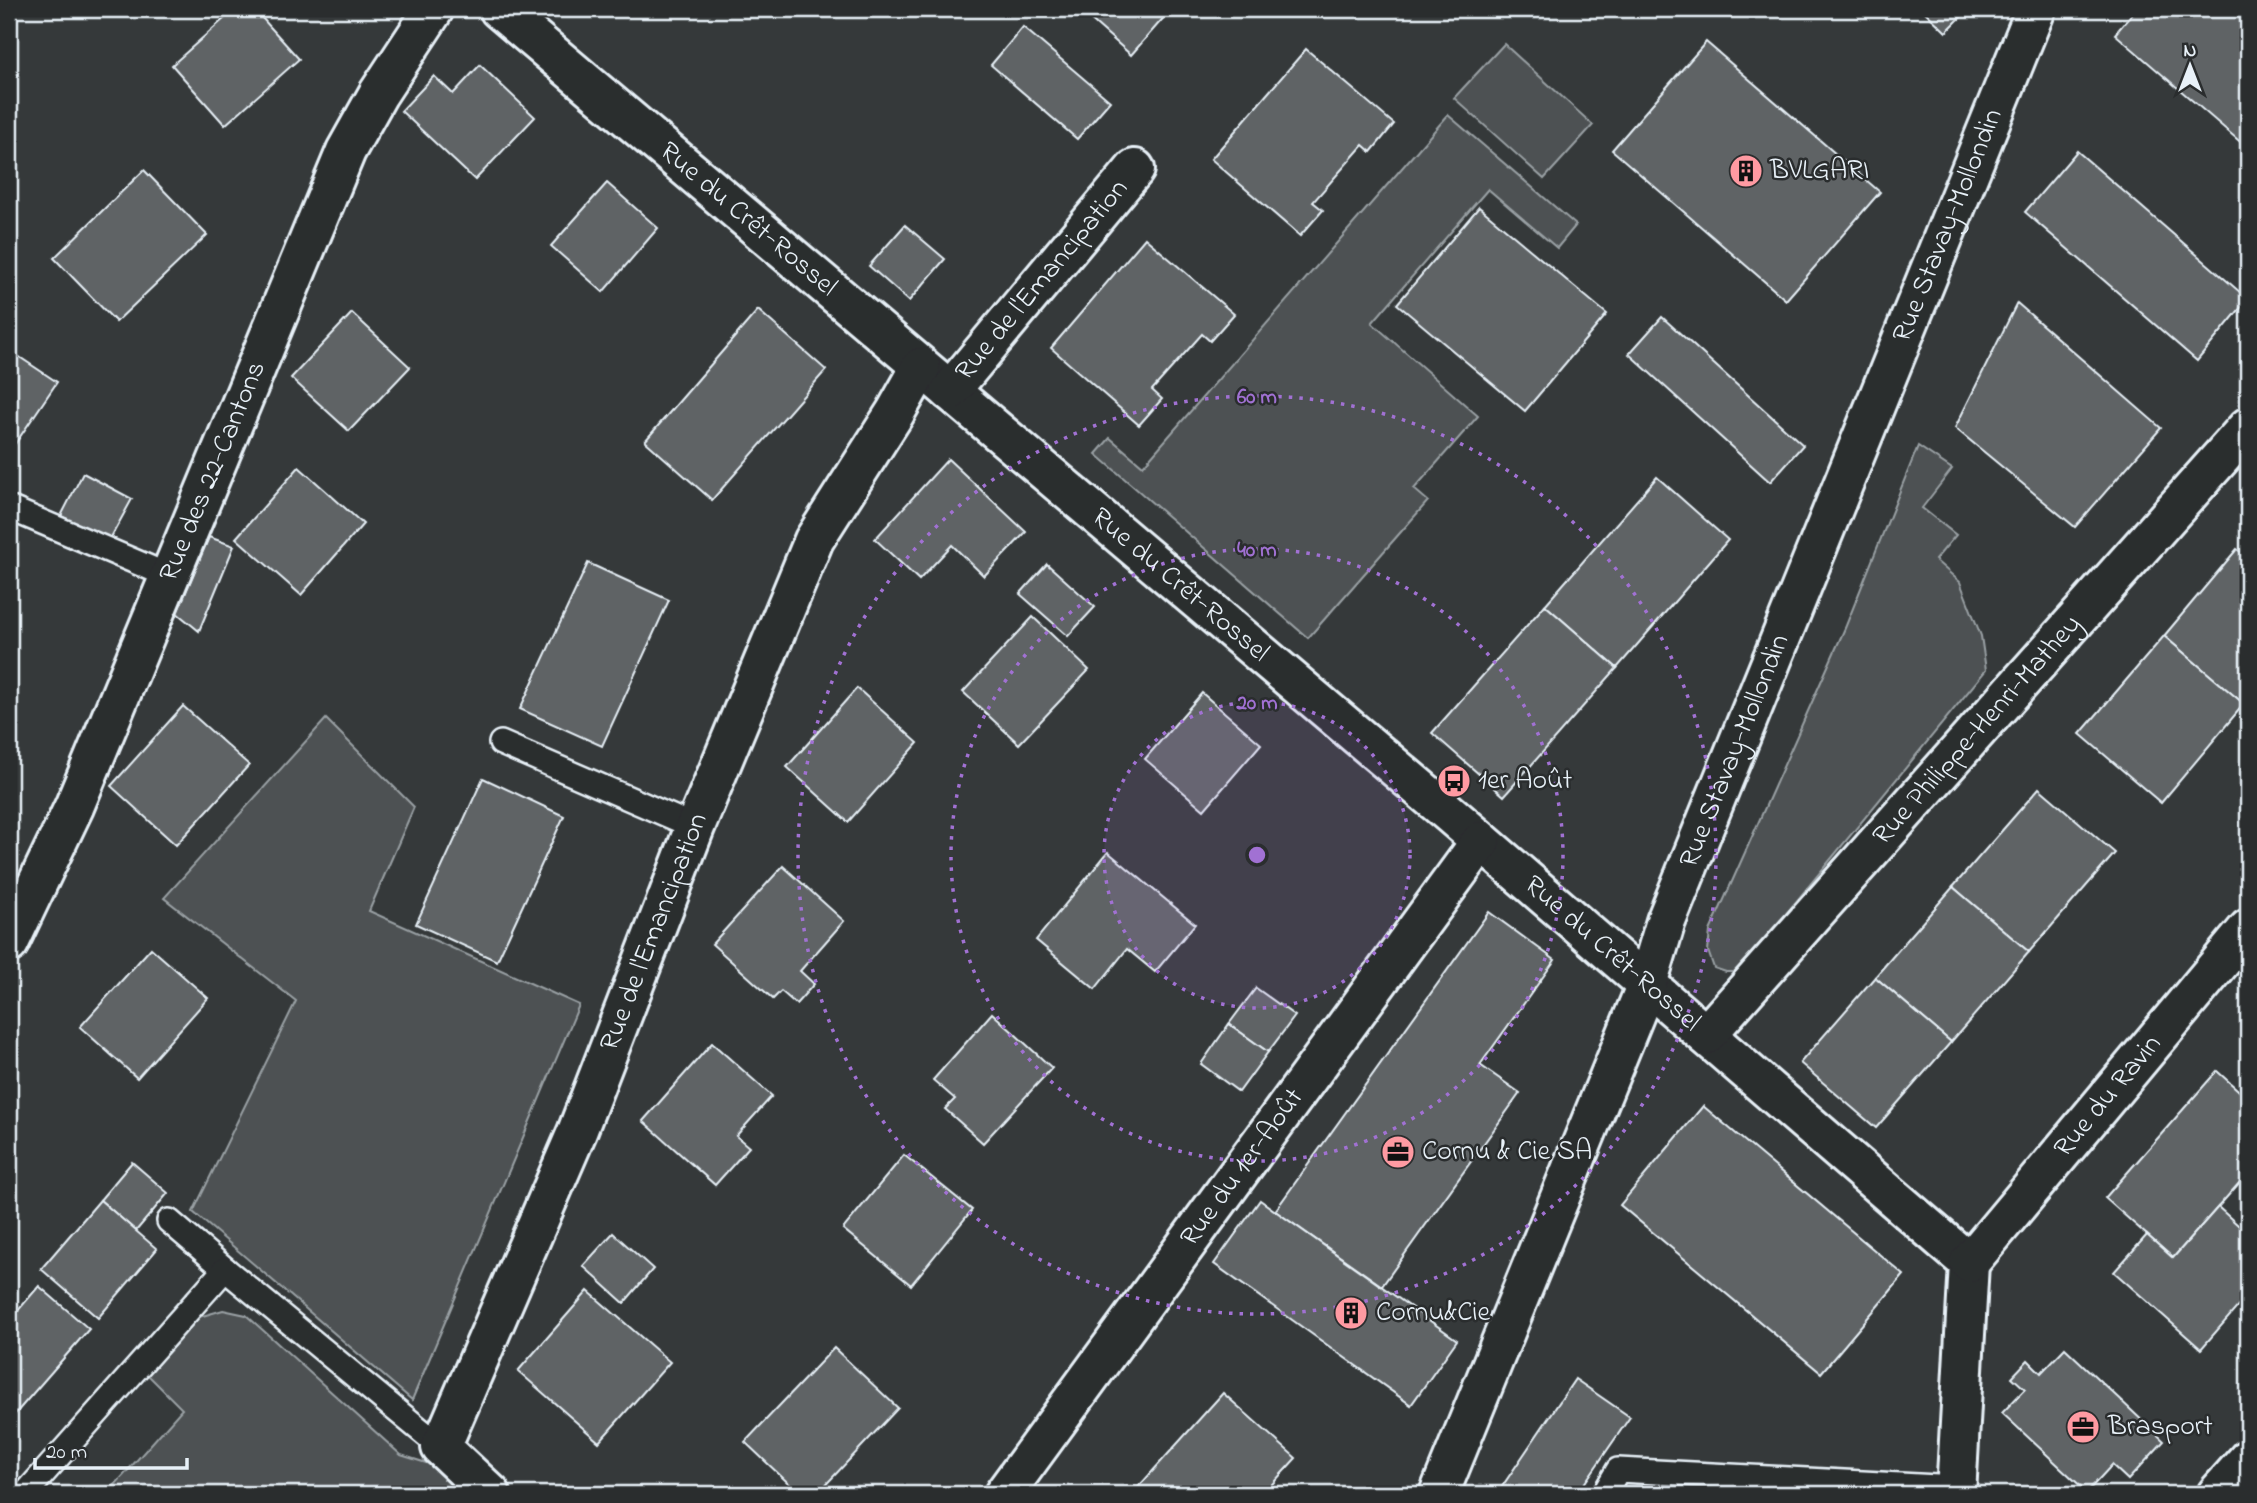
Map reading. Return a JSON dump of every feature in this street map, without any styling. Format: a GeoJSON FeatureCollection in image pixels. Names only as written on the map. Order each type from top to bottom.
{"type":"FeatureCollection","features":[{"type":"Feature","properties":{"kind":"street","name":"Rue des 22-Cantons"},"geometry":{"type":"LineString","coordinates":[[9,943],[74,807],[346,151],[379,93],[434,9]]}},
{"type":"Feature","properties":{"kind":"street","name":"Rue du Crêt-Rossel"},"geometry":{"type":"LineString","coordinates":[[499,9],[1481,841],[1969,1264]]}},
{"type":"Feature","properties":{"kind":"street","name":"Rue Stavay-Mollondin"},"geometry":{"type":"LineString","coordinates":[[1443,1493],[1647,984],[1666,920],[2036,9]]}},
{"type":"Feature","properties":{"kind":"street","name":"Rue de l'Emancipation"},"geometry":{"type":"LineString","coordinates":[[950,391],[1135,169]]}},
{"type":"Feature","properties":{"kind":"street","name":"Rue de l'Emancipation"},"geometry":{"type":"LineString","coordinates":[[441,1447],[577,1132],[695,827],[814,540],[921,367]]}},
{"type":"Feature","properties":{"kind":"street","name":"Rue Philippe-Henri-Mathey"},"geometry":{"type":"LineString","coordinates":[[1706,1035],[2248,427]]}},
{"type":"Feature","properties":{"kind":"street","name":"Rue du 1er-Août"},"geometry":{"type":"LineString","coordinates":[[1004,1494],[1481,841]]}},
{"type":"Feature","properties":{"kind":"street","name":"Rue du Ravin"},"geometry":{"type":"LineString","coordinates":[[1969,1264],[2248,929]]}},
{"type":"Feature","properties":{"kind":"street"},"geometry":{"type":"LineString","coordinates":[[1956,1491],[1969,1264]]}},
{"type":"Feature","properties":{"kind":"street"},"geometry":{"type":"LineString","coordinates":[[441,1447],[491,1494]]}},
{"type":"Feature","properties":{"kind":"street"},"geometry":{"type":"LineString","coordinates":[[2217,1494],[2248,1459]]}},
{"type":"Feature","properties":{"kind":"lane"},"geometry":{"type":"LineString","coordinates":[[9,508],[169,576]]}},
{"type":"Feature","properties":{"kind":"lane"},"geometry":{"type":"LineString","coordinates":[[501,743],[695,827]]}},
{"type":"Feature","properties":{"kind":"lane"},"geometry":{"type":"LineString","coordinates":[[169,1221],[441,1447]]}},
{"type":"Feature","properties":{"kind":"lane"},"geometry":{"type":"LineString","coordinates":[[25,1494],[225,1269]]}},
{"type":"Feature","properties":{"kind":"lane"},"geometry":{"type":"LineString","coordinates":[[1604,1494],[1618,1470],[1956,1491]]}},
{"type":"Feature","properties":{"kind":"shaded area"},"geometry":{"type":"Polygon","coordinates":[[[1504,44],[1593,125],[1544,179],[1454,98],[1504,44]]]}},
{"type":"Feature","properties":{"kind":"shaded area"},"geometry":{"type":"Polygon","coordinates":[[[1448,115],[1576,225],[1557,248],[1488,189],[1372,323],[1478,416],[1414,489],[1428,501],[1308,638],[1096,454],[1110,438],[1143,466],[1448,115]]]}},
{"type":"Feature","properties":{"kind":"shaded area"},"geometry":{"type":"Polygon","coordinates":[[[1918,446],[1952,469],[1922,508],[1956,535],[1935,560],[1960,582],[1981,636],[1986,670],[1749,959],[1735,972],[1714,968],[1708,951],[1710,931],[1845,628],[1918,446]]]}},
{"type":"Feature","properties":{"kind":"shaded area"},"geometry":{"type":"Polygon","coordinates":[[[326,719],[414,807],[369,911],[579,1005],[412,1400],[193,1212],[296,1001],[164,898],[326,719]]]}},
{"type":"Feature","properties":{"kind":"shaded area"},"geometry":{"type":"Polygon","coordinates":[[[223,1310],[246,1315],[401,1455],[439,1467],[467,1494],[107,1494],[182,1409],[148,1375],[199,1317],[223,1310]]]}},
{"type":"Feature","properties":{"kind":"building"},"geometry":{"type":"Polygon","coordinates":[[[235,9],[254,9],[299,59],[225,125],[172,65],[235,9]]]}},
{"type":"Feature","properties":{"kind":"building"},"geometry":{"type":"Polygon","coordinates":[[[1079,9],[1162,9],[1167,14],[1131,55],[1079,9]]]}},
{"type":"Feature","properties":{"kind":"building"},"geometry":{"type":"Polygon","coordinates":[[[1922,9],[1969,9],[1946,32],[1922,9]]]}},
{"type":"Feature","properties":{"kind":"building"},"geometry":{"type":"Polygon","coordinates":[[[2136,9],[2248,9],[2248,143],[2245,146],[2115,34],[2136,9]]]}},
{"type":"Feature","properties":{"kind":"building"},"geometry":{"type":"Polygon","coordinates":[[[1023,27],[1110,101],[1077,139],[991,65],[1023,27]]]}},
{"type":"Feature","properties":{"kind":"building","name":"BVLGARI"},"geometry":{"type":"Polygon","coordinates":[[[1706,42],[1880,192],[1786,300],[1612,150],[1706,42]]]}},
{"type":"Feature","properties":{"kind":"building"},"geometry":{"type":"Polygon","coordinates":[[[1306,49],[1394,124],[1371,152],[1363,145],[1313,202],[1323,210],[1300,236],[1211,159],[1306,49]]]}},
{"type":"Feature","properties":{"kind":"building"},"geometry":{"type":"Polygon","coordinates":[[[480,65],[535,117],[475,180],[401,111],[434,76],[453,94],[480,65]]]}},
{"type":"Feature","properties":{"kind":"building"},"geometry":{"type":"Polygon","coordinates":[[[2077,151],[2248,299],[2197,361],[2025,212],[2077,151]]]}},
{"type":"Feature","properties":{"kind":"building"},"geometry":{"type":"Polygon","coordinates":[[[144,170],[207,235],[116,322],[54,258],[144,170]]]}},
{"type":"Feature","properties":{"kind":"building"},"geometry":{"type":"Polygon","coordinates":[[[607,183],[658,228],[603,292],[551,246],[607,183]]]}},
{"type":"Feature","properties":{"kind":"building"},"geometry":{"type":"Polygon","coordinates":[[[1479,207],[1607,314],[1525,411],[1397,304],[1479,207]]]}},
{"type":"Feature","properties":{"kind":"building"},"geometry":{"type":"Polygon","coordinates":[[[905,225],[945,259],[909,301],[869,266],[905,225]]]}},
{"type":"Feature","properties":{"kind":"building"},"geometry":{"type":"Polygon","coordinates":[[[1145,238],[1234,314],[1210,341],[1202,334],[1152,390],[1162,399],[1139,425],[1051,348],[1145,238]]]}},
{"type":"Feature","properties":{"kind":"building"},"geometry":{"type":"Polygon","coordinates":[[[2017,303],[2161,428],[2075,527],[1955,428],[2017,303]]]}},
{"type":"Feature","properties":{"kind":"building"},"geometry":{"type":"Polygon","coordinates":[[[758,310],[826,370],[712,500],[645,441],[758,310]]]}},
{"type":"Feature","properties":{"kind":"building"},"geometry":{"type":"Polygon","coordinates":[[[352,313],[410,367],[349,431],[291,378],[352,313]]]}},
{"type":"Feature","properties":{"kind":"building"},"geometry":{"type":"Polygon","coordinates":[[[1662,317],[1803,445],[1770,482],[1629,354],[1662,317]]]}},
{"type":"Feature","properties":{"kind":"building"},"geometry":{"type":"Polygon","coordinates":[[[9,350],[57,382],[9,453],[9,350]]]}},
{"type":"Feature","properties":{"kind":"building"},"geometry":{"type":"Polygon","coordinates":[[[948,459],[1026,532],[984,576],[952,545],[919,580],[875,539],[948,459]]]}},
{"type":"Feature","properties":{"kind":"building"},"geometry":{"type":"Polygon","coordinates":[[[299,467],[363,524],[301,595],[236,538],[299,467]]]}},
{"type":"Feature","properties":{"kind":"building"},"geometry":{"type":"Polygon","coordinates":[[[83,473],[132,499],[109,541],[61,516],[83,473]]]}},
{"type":"Feature","properties":{"kind":"building"},"geometry":{"type":"Polygon","coordinates":[[[1657,477],[1728,540],[1617,668],[1545,605],[1657,477]]]}},
{"type":"Feature","properties":{"kind":"building"},"geometry":{"type":"Polygon","coordinates":[[[209,537],[234,546],[199,631],[177,613],[209,537]]]}},
{"type":"Feature","properties":{"kind":"building"},"geometry":{"type":"Polygon","coordinates":[[[2237,549],[2248,558],[2248,700],[2244,704],[2164,636],[2237,549]]]}},
{"type":"Feature","properties":{"kind":"building"},"geometry":{"type":"Polygon","coordinates":[[[588,563],[669,600],[602,746],[520,709],[588,563]]]}},
{"type":"Feature","properties":{"kind":"building"},"geometry":{"type":"Polygon","coordinates":[[[1047,564],[1095,607],[1068,636],[1020,594],[1047,564]]]}},
{"type":"Feature","properties":{"kind":"building"},"geometry":{"type":"Polygon","coordinates":[[[1545,605],[1617,668],[1504,796],[1432,733],[1545,605]]]}},
{"type":"Feature","properties":{"kind":"building"},"geometry":{"type":"Polygon","coordinates":[[[1033,617],[1089,670],[1019,744],[963,692],[1033,617]]]}},
{"type":"Feature","properties":{"kind":"building"},"geometry":{"type":"Polygon","coordinates":[[[2164,636],[2244,704],[2161,803],[2080,734],[2164,636]]]}},
{"type":"Feature","properties":{"kind":"building"},"geometry":{"type":"Polygon","coordinates":[[[857,688],[918,743],[848,822],[787,767],[857,688]]]}},
{"type":"Feature","properties":{"kind":"building"},"geometry":{"type":"Polygon","coordinates":[[[1202,693],[1261,744],[1204,810],[1145,759],[1202,693]]]}},
{"type":"Feature","properties":{"kind":"building"},"geometry":{"type":"Polygon","coordinates":[[[183,706],[249,765],[176,845],[111,786],[183,706]]]}},
{"type":"Feature","properties":{"kind":"building"},"geometry":{"type":"Polygon","coordinates":[[[483,778],[564,816],[497,961],[416,924],[483,778]]]}},
{"type":"Feature","properties":{"kind":"building"},"geometry":{"type":"Polygon","coordinates":[[[2039,788],[2115,853],[2029,952],[1953,887],[2039,788]]]}},
{"type":"Feature","properties":{"kind":"building"},"geometry":{"type":"Polygon","coordinates":[[[1108,852],[1195,924],[1155,972],[1127,949],[1095,989],[1036,940],[1108,852]]]}},
{"type":"Feature","properties":{"kind":"building"},"geometry":{"type":"Polygon","coordinates":[[[783,866],[844,921],[800,971],[814,984],[796,1004],[781,991],[773,999],[712,944],[783,866]]]}},
{"type":"Feature","properties":{"kind":"building"},"geometry":{"type":"Polygon","coordinates":[[[1953,887],[2029,952],[1951,1042],[1875,977],[1953,887]]]}},
{"type":"Feature","properties":{"kind":"building","name":"Cornu & Cie SA"},"geometry":{"type":"Polygon","coordinates":[[[1489,912],[1555,960],[1480,1065],[1520,1093],[1382,1286],[1275,1211],[1489,912]]]}},
{"type":"Feature","properties":{"kind":"building"},"geometry":{"type":"Polygon","coordinates":[[[151,948],[208,998],[137,1078],[80,1027],[151,948]]]}},
{"type":"Feature","properties":{"kind":"building"},"geometry":{"type":"Polygon","coordinates":[[[1875,977],[1951,1042],[1876,1128],[1800,1063],[1875,977]]]}},
{"type":"Feature","properties":{"kind":"building"},"geometry":{"type":"Polygon","coordinates":[[[1256,988],[1295,1016],[1268,1052],[1229,1024],[1256,988]]]}},
{"type":"Feature","properties":{"kind":"building"},"geometry":{"type":"Polygon","coordinates":[[[992,1013],[1052,1068],[983,1143],[945,1109],[955,1099],[933,1080],[992,1013]]]}},
{"type":"Feature","properties":{"kind":"building"},"geometry":{"type":"Polygon","coordinates":[[[1229,1024],[1268,1052],[1239,1092],[1201,1064],[1229,1024]]]}},
{"type":"Feature","properties":{"kind":"building"},"geometry":{"type":"Polygon","coordinates":[[[712,1043],[772,1096],[736,1136],[749,1147],[715,1185],[643,1121],[712,1043]]]}},
{"type":"Feature","properties":{"kind":"building"},"geometry":{"type":"Polygon","coordinates":[[[2217,1071],[2248,1099],[2248,1173],[2173,1258],[2105,1198],[2217,1071]]]}},
{"type":"Feature","properties":{"kind":"building"},"geometry":{"type":"Polygon","coordinates":[[[1703,1106],[1904,1275],[1821,1373],[1620,1205],[1703,1106]]]}},
{"type":"Feature","properties":{"kind":"building"},"geometry":{"type":"Polygon","coordinates":[[[904,1155],[972,1210],[911,1285],[843,1229],[904,1155]]]}},
{"type":"Feature","properties":{"kind":"building"},"geometry":{"type":"Polygon","coordinates":[[[132,1162],[168,1193],[136,1231],[100,1200],[132,1162]]]}},
{"type":"Feature","properties":{"kind":"building"},"geometry":{"type":"Polygon","coordinates":[[[100,1200],[157,1249],[98,1318],[41,1269],[100,1200]]]}},
{"type":"Feature","properties":{"kind":"building","name":"Cornu&Cie"},"geometry":{"type":"Polygon","coordinates":[[[1260,1200],[1457,1340],[1411,1405],[1214,1264],[1260,1200]]]}},
{"type":"Feature","properties":{"kind":"building"},"geometry":{"type":"Polygon","coordinates":[[[2218,1207],[2248,1234],[2248,1295],[2201,1349],[2114,1272],[2147,1235],[2173,1258],[2218,1207]]]}},
{"type":"Feature","properties":{"kind":"building"},"geometry":{"type":"Polygon","coordinates":[[[613,1233],[653,1269],[624,1303],[583,1266],[613,1233]]]}},
{"type":"Feature","properties":{"kind":"building"},"geometry":{"type":"Polygon","coordinates":[[[39,1286],[89,1329],[9,1421],[9,1321],[39,1286]]]}},
{"type":"Feature","properties":{"kind":"building"},"geometry":{"type":"Polygon","coordinates":[[[588,1291],[670,1362],[599,1442],[518,1371],[588,1291]]]}},
{"type":"Feature","properties":{"kind":"building"},"geometry":{"type":"Polygon","coordinates":[[[834,1348],[898,1408],[817,1494],[800,1494],[745,1442],[834,1348]]]}},
{"type":"Feature","properties":{"kind":"building","name":"Brasport"},"geometry":{"type":"Polygon","coordinates":[[[2065,1348],[2164,1441],[2128,1480],[2112,1465],[2087,1492],[2002,1413],[2025,1389],[2012,1377],[2028,1360],[2041,1373],[2065,1348]]]}},
{"type":"Feature","properties":{"kind":"building"},"geometry":{"type":"Polygon","coordinates":[[[1575,1379],[1630,1417],[1577,1494],[1497,1494],[1575,1379]]]}},
{"type":"Feature","properties":{"kind":"building"},"geometry":{"type":"Polygon","coordinates":[[[1223,1393],[1296,1458],[1263,1494],[1132,1494],[1223,1393]]]}},
{"type":"Feature","properties":{"kind":"place","name":"BVLGARI"},"geometry":{"type":"Point","coordinates":[1746,171]}},
{"type":"Feature","properties":{"kind":"place","name":"1er Août"},"geometry":{"type":"Point","coordinates":[1454,781]}},
{"type":"Feature","properties":{"kind":"place","name":"Cornu & Cie SA"},"geometry":{"type":"Point","coordinates":[1398,1152]}},
{"type":"Feature","properties":{"kind":"place","name":"Cornu&Cie"},"geometry":{"type":"Point","coordinates":[1351,1313]}},
{"type":"Feature","properties":{"kind":"place","name":"Brasport"},"geometry":{"type":"Point","coordinates":[2083,1427]}}]}
